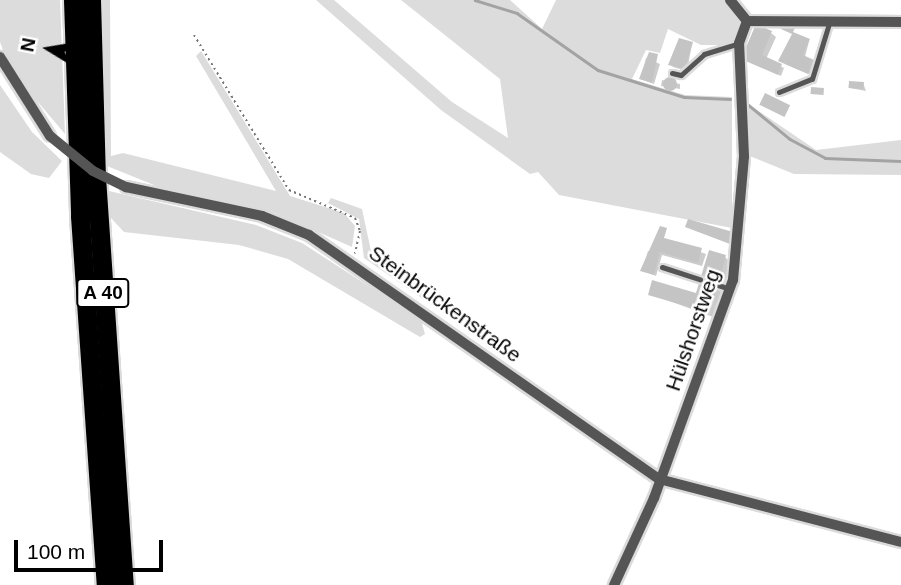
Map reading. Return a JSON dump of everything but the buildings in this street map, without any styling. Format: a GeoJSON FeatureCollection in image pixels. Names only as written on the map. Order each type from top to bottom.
{"type":"FeatureCollection","features":[{"type":"Feature","properties":{"kind":"highway","name":"A 40"},"geometry":{"type":"LineString","coordinates":[[73,0],[80,216],[106,585]]}},
{"type":"Feature","properties":{"kind":"highway","name":"A 40"},"geometry":{"type":"LineString","coordinates":[[91,0],[96,177],[124,585]]}},
{"type":"Feature","properties":{"kind":"street"},"geometry":{"type":"LineString","coordinates":[[730,0],[747,21],[901,22]]}},
{"type":"Feature","properties":{"kind":"street","name":"Hülshorstweg"},"geometry":{"type":"LineString","coordinates":[[614,585],[659,480],[730,289],[744,156],[739,43],[747,21]]}},
{"type":"Feature","properties":{"kind":"street","name":"Steinbrückenstraße"},"geometry":{"type":"LineString","coordinates":[[0,57],[50,136],[126,187],[287,224],[350,260],[659,480],[901,542]]}},
{"type":"Feature","properties":{"kind":"lane"},"geometry":{"type":"LineString","coordinates":[[779,92],[812,79],[830,20]]}},
{"type":"Feature","properties":{"kind":"lane"},"geometry":{"type":"LineString","coordinates":[[672,73],[681,75],[704,54],[739,43]]}},
{"type":"Feature","properties":{"kind":"lane"},"geometry":{"type":"LineString","coordinates":[[662,267],[700,279]]}},
{"type":"Feature","properties":{"kind":"lane"},"geometry":{"type":"LineString","coordinates":[[718,285],[730,289]]}},
{"type":"Feature","properties":{"kind":"path"},"geometry":{"type":"LineString","coordinates":[[194,35],[289,190],[355,218],[359,239],[350,260]]}},
{"type":"Feature","properties":{"kind":"shaded area"},"geometry":{"type":"Polygon","coordinates":[[[0,0],[60,0],[65,134],[10,69],[0,42],[0,0]]]}},
{"type":"Feature","properties":{"kind":"shaded area"},"geometry":{"type":"Polygon","coordinates":[[[103,0],[110,0],[111,156],[123,153],[276,191],[196,56],[201,51],[290,196],[344,213],[355,226],[352,247],[273,212],[164,189],[107,166],[103,0]]]}},
{"type":"Feature","properties":{"kind":"shaded area"},"geometry":{"type":"Polygon","coordinates":[[[316,0],[334,0],[452,102],[508,138],[500,79],[401,0],[510,0],[542,29],[556,0],[724,0],[739,16],[735,45],[701,45],[668,29],[660,53],[646,50],[632,79],[685,95],[732,97],[732,228],[559,195],[538,172],[530,174],[441,110],[316,0]]]}},
{"type":"Feature","properties":{"kind":"shaded area"},"geometry":{"type":"Polygon","coordinates":[[[0,85],[32,132],[62,161],[49,178],[31,174],[0,152],[0,85]]]}},
{"type":"Feature","properties":{"kind":"shaded area"},"geometry":{"type":"Polygon","coordinates":[[[741,99],[816,150],[901,140],[901,175],[794,174],[747,155],[741,99]]]}},
{"type":"Feature","properties":{"kind":"shaded area"},"geometry":{"type":"Polygon","coordinates":[[[109,191],[256,225],[302,243],[421,320],[425,334],[420,337],[288,259],[239,245],[124,232],[110,217],[109,191]]]}},
{"type":"Feature","properties":{"kind":"shaded area"},"geometry":{"type":"Polygon","coordinates":[[[331,198],[362,209],[371,251],[454,313],[456,322],[364,258],[359,219],[328,203],[331,198]]]}},
{"type":"Feature","properties":{"kind":"waterway"},"geometry":{"type":"LineString","coordinates":[[475,0],[517,13],[598,70],[684,97],[730,99]]}},
{"type":"Feature","properties":{"kind":"waterway"},"geometry":{"type":"LineString","coordinates":[[745,102],[790,139],[825,158],[901,161]]}}]}
